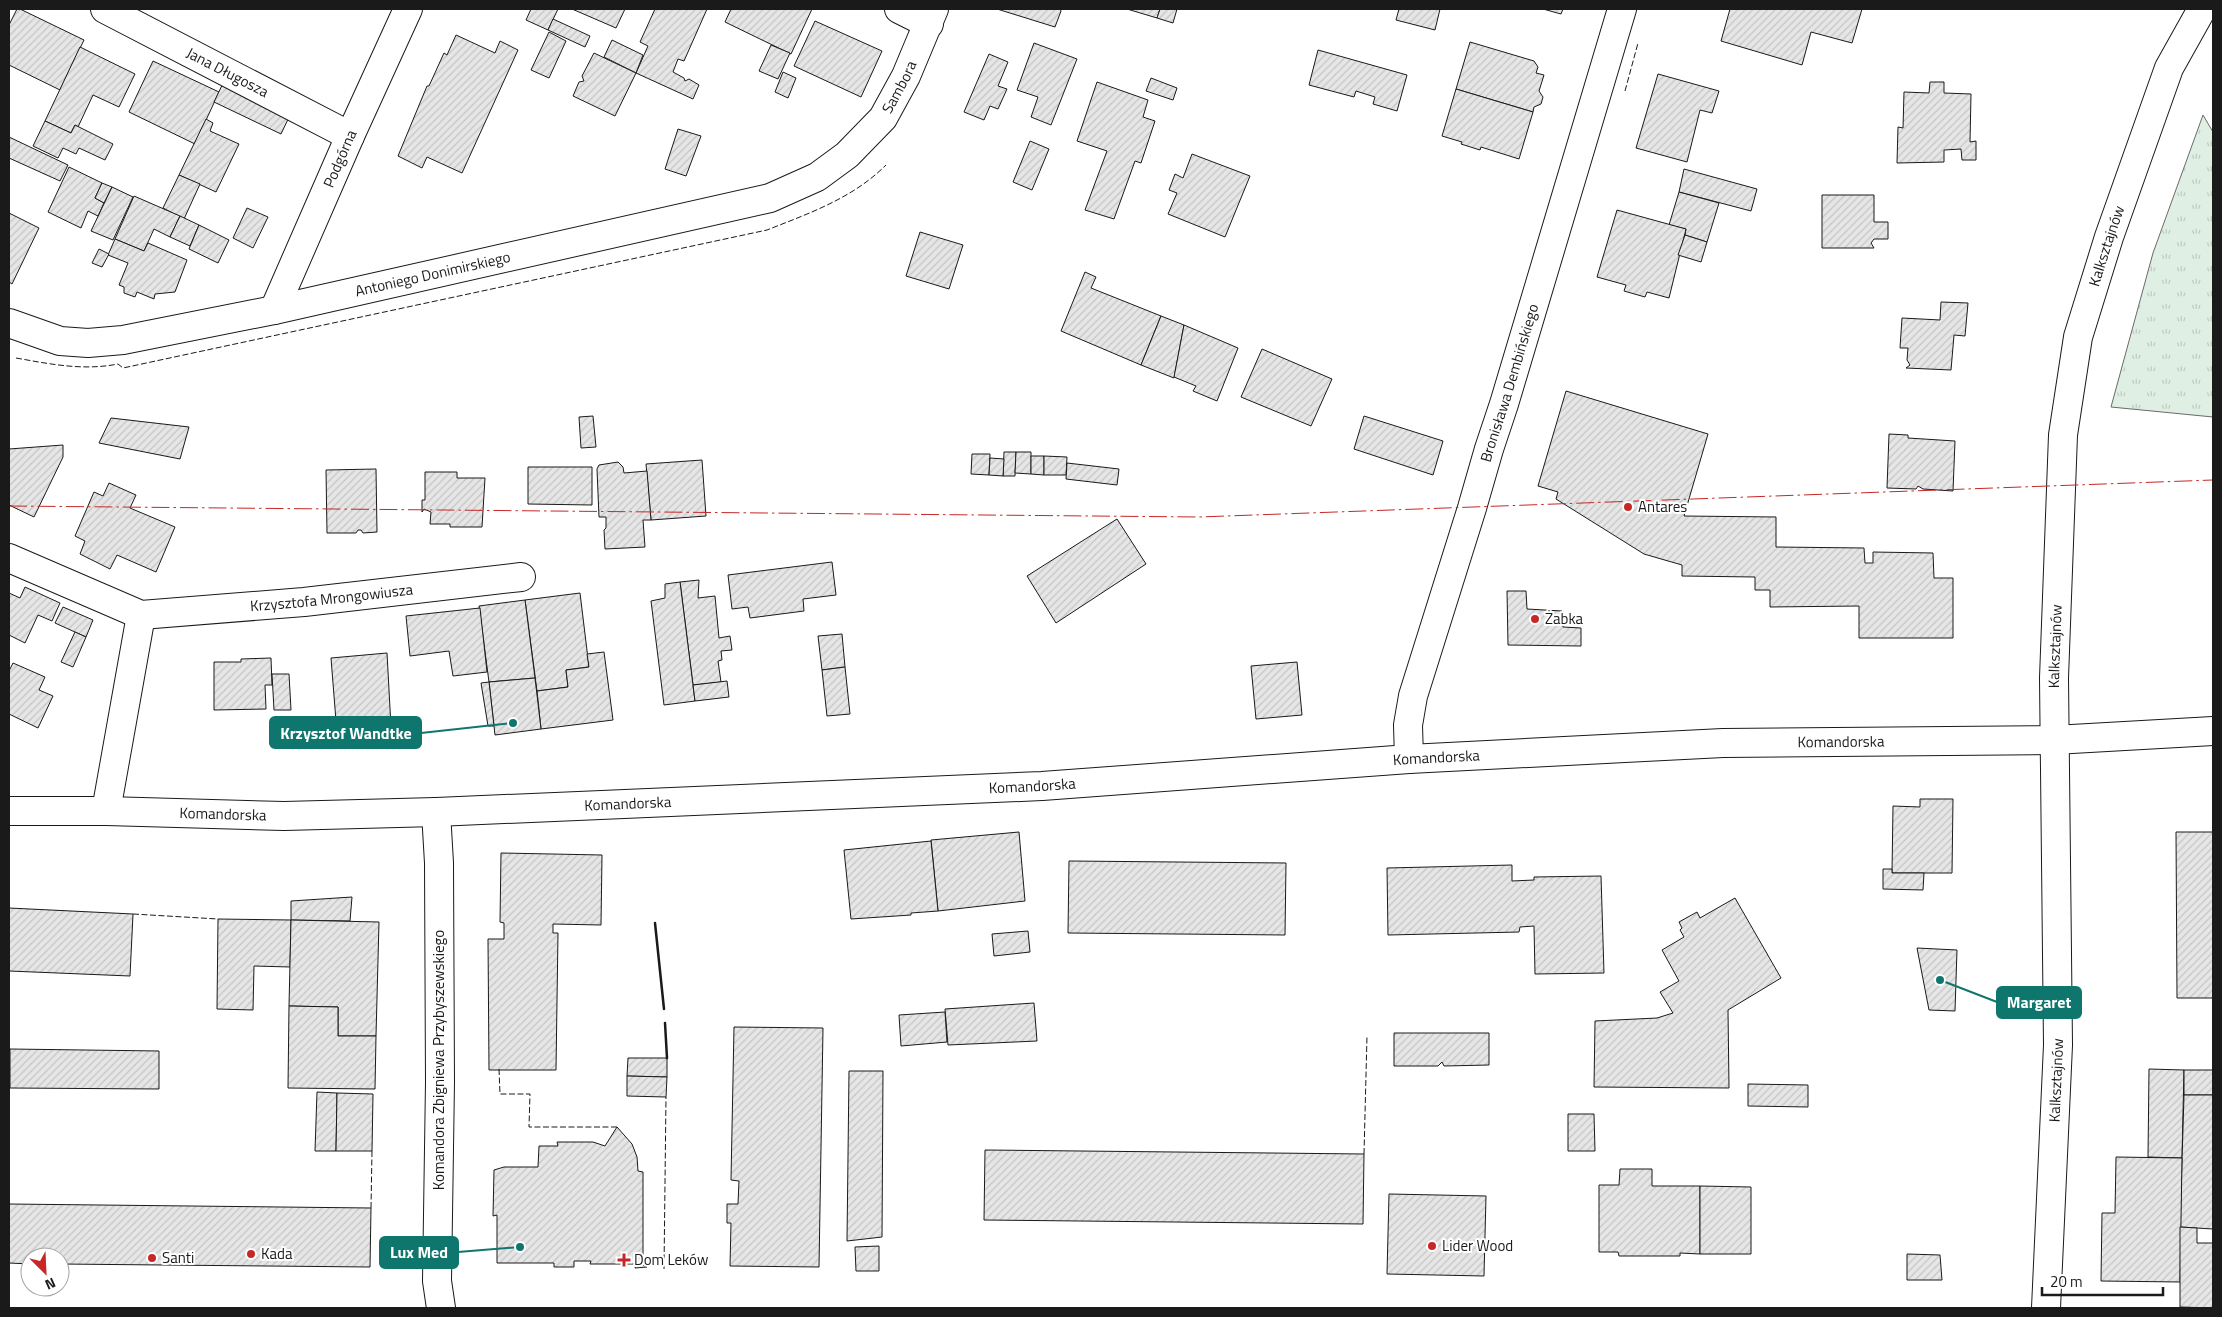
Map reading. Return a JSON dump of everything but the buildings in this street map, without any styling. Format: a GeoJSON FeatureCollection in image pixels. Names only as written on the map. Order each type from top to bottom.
{"type":"FeatureCollection","features":[{"type":"Feature","properties":{"kind":"street","name":"Jana Długosza"},"geometry":{"type":"LineString","coordinates":[[105,9],[350,136]]}},
{"type":"Feature","properties":{"kind":"street","name":"Podgórna"},"geometry":{"type":"LineString","coordinates":[[274,310],[408,9]]}},
{"type":"Feature","properties":{"kind":"street"},"geometry":{"type":"LineString","coordinates":[[899,9],[932,16]]}},
{"type":"Feature","properties":{"kind":"street","name":"Bronisława Dembińskiego"},"geometry":{"type":"LineString","coordinates":[[1408,759],[1408,725],[1413,696],[1504,404],[1622,9]]}},
{"type":"Feature","properties":{"kind":"street","name":"Kalksztajnów"},"geometry":{"type":"LineString","coordinates":[[2046,1308],[2058,1045],[2054,678],[2063,435],[2078,338],[2109,238],[2169,68],[2202,9]]}},
{"type":"Feature","properties":{"kind":"street","name":"Sambora"},"geometry":{"type":"LineString","coordinates":[[847,155],[883,118],[906,76],[932,16]]}},
{"type":"Feature","properties":{"kind":"street","name":"Antoniego Donimirskiego"},"geometry":{"type":"LineString","coordinates":[[9,323],[60,341],[88,343],[122,340],[274,310],[770,198],[817,177],[847,155]]}},
{"type":"Feature","properties":{"kind":"street","name":"Krzysztofa Mrongowiusza"},"geometry":{"type":"LineString","coordinates":[[9,558],[141,616],[304,602],[521,577]]}},
{"type":"Feature","properties":{"kind":"street"},"geometry":{"type":"LineString","coordinates":[[106,811],[141,616]]}},
{"type":"Feature","properties":{"kind":"street","name":"Komandorska"},"geometry":{"type":"LineString","coordinates":[[9,811],[106,811],[284,816],[436,812],[1042,786],[1408,759],[1723,743],[2054,740],[2213,731]]}},
{"type":"Feature","properties":{"kind":"street","name":"Komandora Zbigniewa Przybyszewskiego"},"geometry":{"type":"LineString","coordinates":[[436,812],[439,863],[440,973],[437,1281],[442,1308]]}},
{"type":"Feature","properties":{"kind":"green space"},"geometry":{"type":"Polygon","coordinates":[[[2203,115],[2213,132],[2213,417],[2111,407],[2153,253],[2203,115]]]}},
{"type":"Feature","properties":{"kind":"fence"},"geometry":{"type":"LineString","coordinates":[[1625,91],[1638,43]]}},
{"type":"Feature","properties":{"kind":"fence"},"geometry":{"type":"LineString","coordinates":[[16,358],[79,367],[118,364],[123,368],[767,230],[815,211],[845,196],[860,187],[886,165]]}},
{"type":"Feature","properties":{"kind":"fence"},"geometry":{"type":"LineString","coordinates":[[133,914],[218,919]]}},
{"type":"Feature","properties":{"kind":"fence"},"geometry":{"type":"LineString","coordinates":[[1364,1154],[1367,1036]]}},
{"type":"Feature","properties":{"kind":"fence"},"geometry":{"type":"LineString","coordinates":[[499,1069],[500,1094],[530,1094],[529,1127],[617,1127]]}},
{"type":"Feature","properties":{"kind":"fence"},"geometry":{"type":"LineString","coordinates":[[664,1269],[666,1097]]}},
{"type":"Feature","properties":{"kind":"fence"},"geometry":{"type":"LineString","coordinates":[[371,1208],[372,1151]]}},
{"type":"Feature","properties":{"kind":"wall"},"geometry":{"type":"LineString","coordinates":[[655,923],[664,1009]]}},
{"type":"Feature","properties":{"kind":"wall"},"geometry":{"type":"LineString","coordinates":[[665,1023],[667,1058]]}},
{"type":"Feature","properties":{"kind":"power"},"geometry":{"type":"LineString","coordinates":[[9,506],[1199,517],[2213,480]]}},
{"type":"Feature","properties":{"kind":"place","name":"Antares"},"geometry":{"type":"Point","coordinates":[1628,507]}},
{"type":"Feature","properties":{"kind":"place","name":"Żabka"},"geometry":{"type":"Point","coordinates":[1535,619]}},
{"type":"Feature","properties":{"kind":"place","name":"Krzysztof Wandtke"},"geometry":{"type":"Point","coordinates":[513,723]}},
{"type":"Feature","properties":{"kind":"place","name":"Margaret"},"geometry":{"type":"Point","coordinates":[1940,980]}},
{"type":"Feature","properties":{"kind":"place","name":"Lider Wood"},"geometry":{"type":"Point","coordinates":[1432,1246]}},
{"type":"Feature","properties":{"kind":"place","name":"Lux Med"},"geometry":{"type":"Point","coordinates":[520,1247]}},
{"type":"Feature","properties":{"kind":"place","name":"Kada"},"geometry":{"type":"Point","coordinates":[251,1254]}},
{"type":"Feature","properties":{"kind":"place","name":"Santi"},"geometry":{"type":"Point","coordinates":[152,1258]}},
{"type":"Feature","properties":{"kind":"place","name":"Dom Leków"},"geometry":{"type":"Point","coordinates":[624,1260]}}]}
